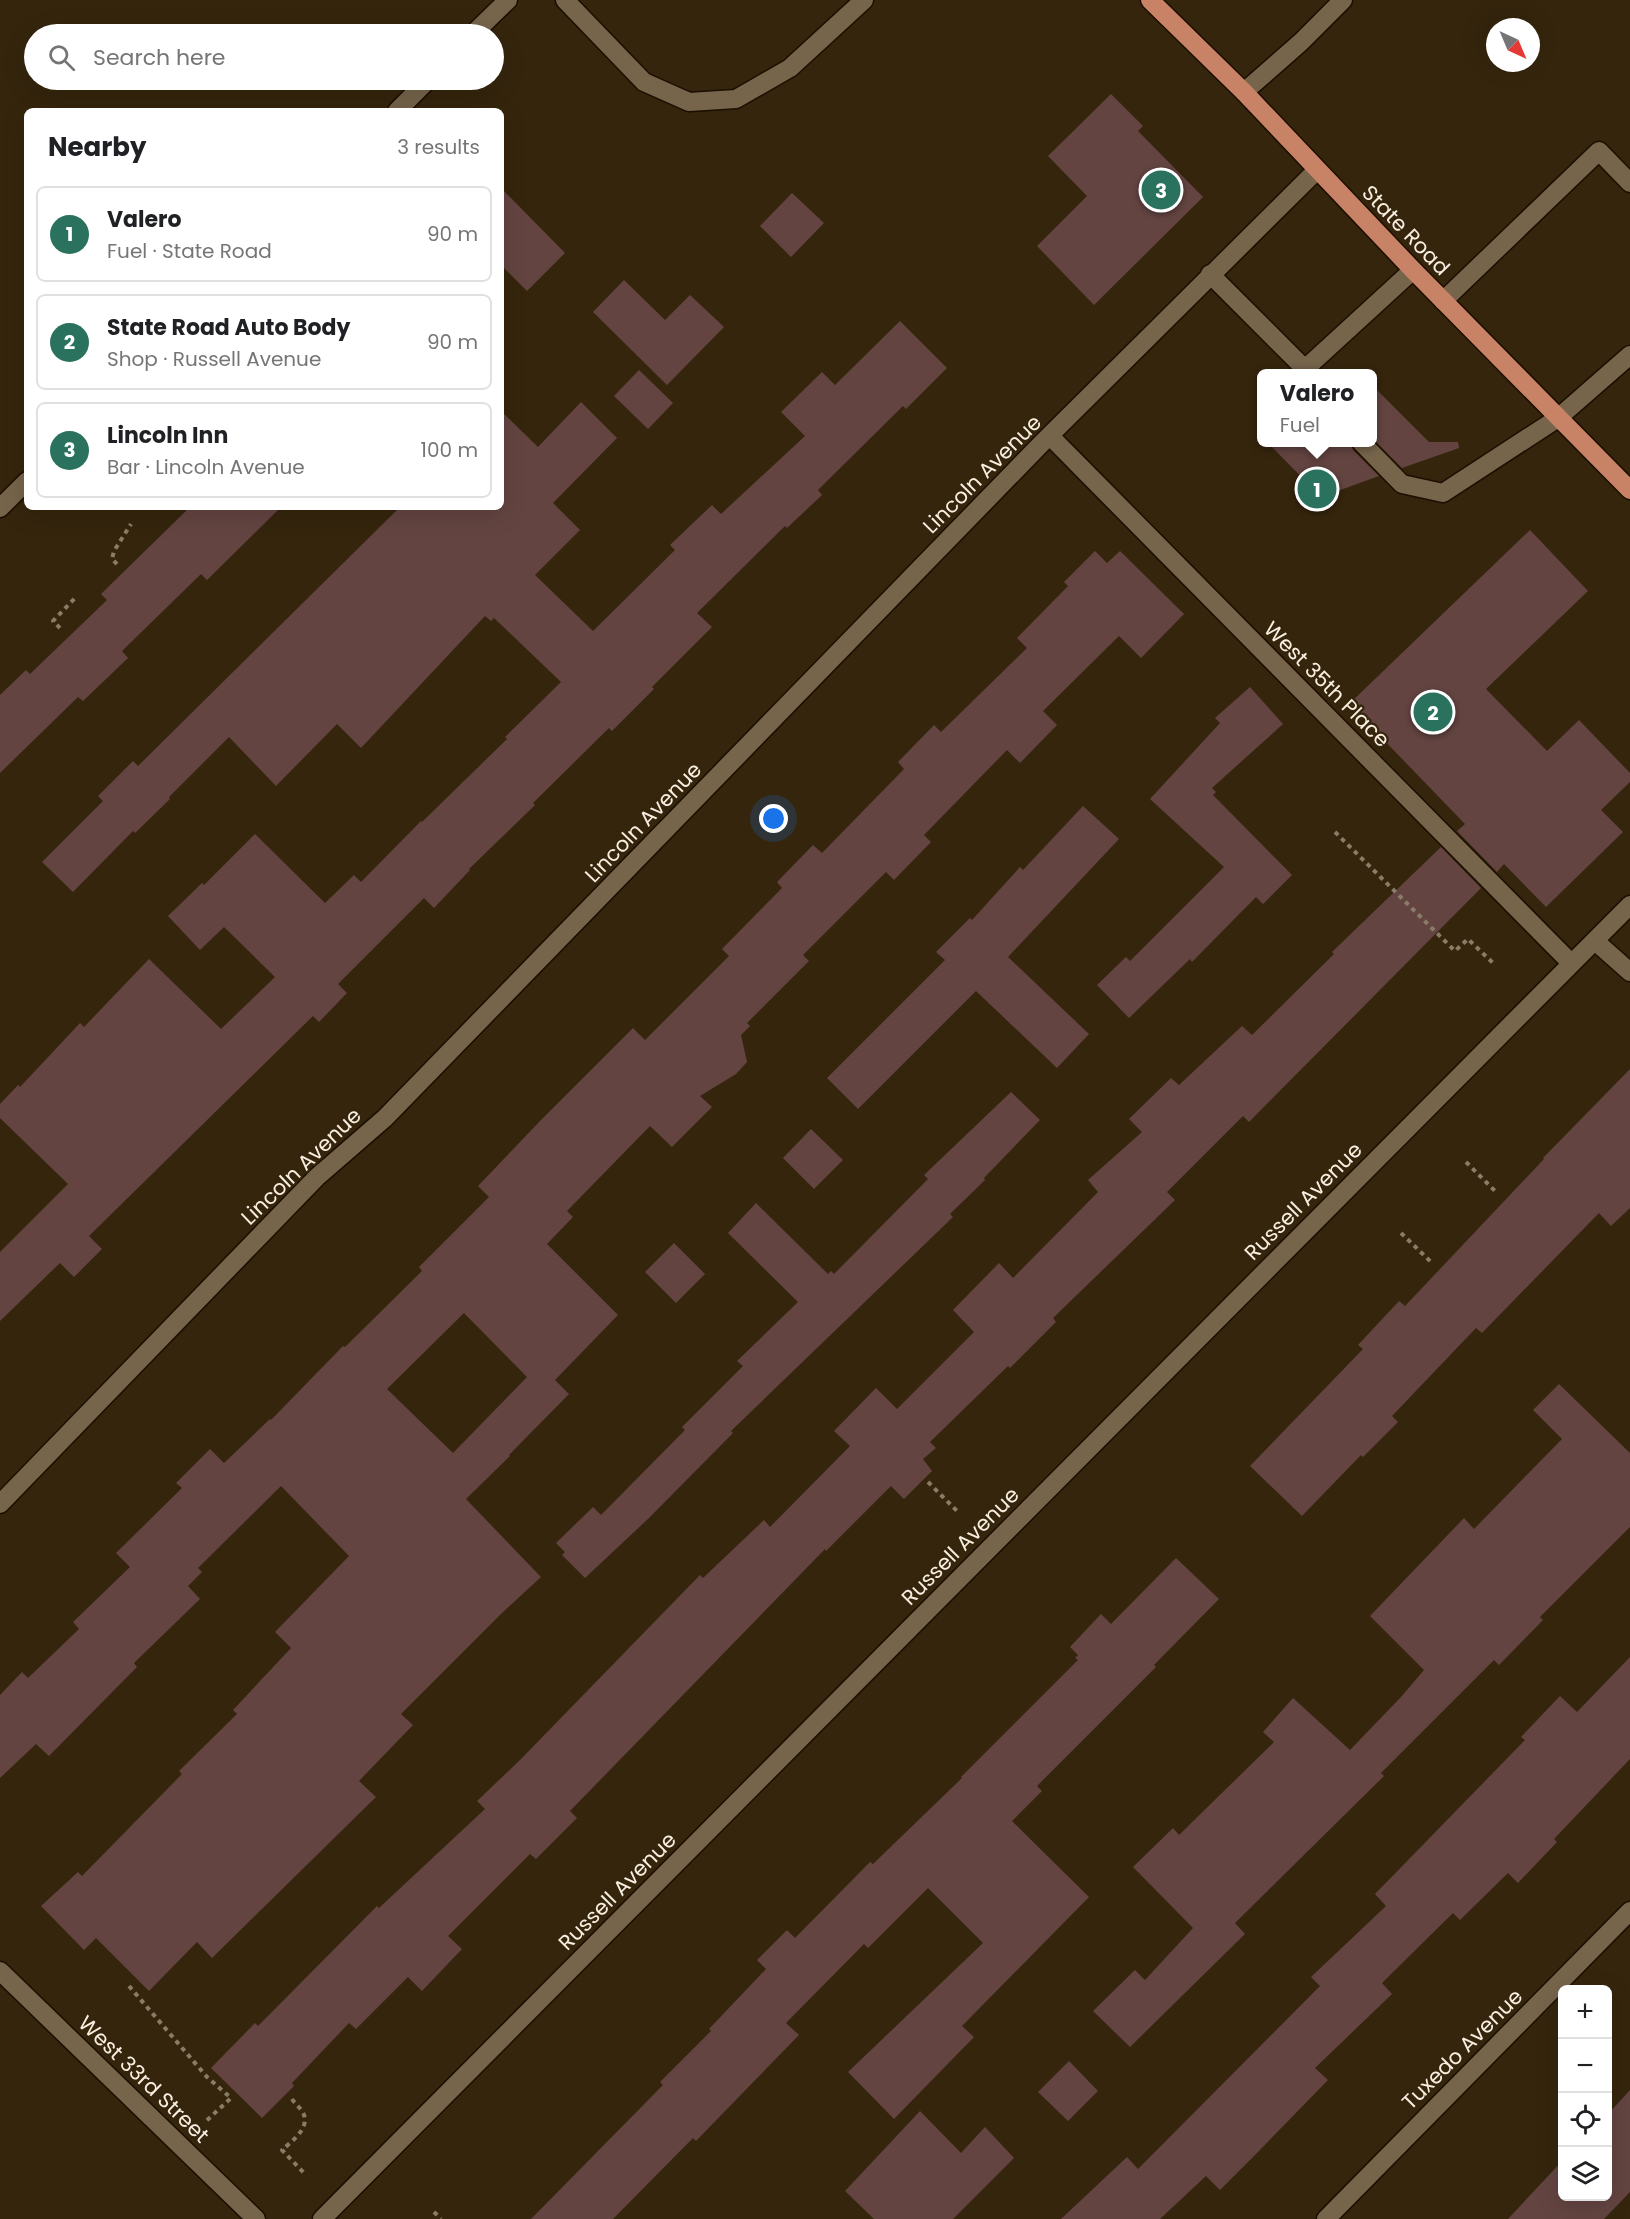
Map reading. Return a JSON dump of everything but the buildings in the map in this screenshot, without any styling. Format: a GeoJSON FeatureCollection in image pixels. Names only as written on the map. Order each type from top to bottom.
{"type":"FeatureCollection","features":[{"type":"Feature","properties":{"kind":"main road","name":"State Road"},"geometry":{"type":"LineString","coordinates":[[1154,1],[1443,301],[1630,490]]}},
{"type":"Feature","properties":{"kind":"street"},"geometry":{"type":"LineString","coordinates":[[483,24],[508,0]]}},
{"type":"Feature","properties":{"kind":"street"},"geometry":{"type":"LineString","coordinates":[[565,0],[644,82],[689,102],[736,99],[790,68],[864,0]]}},
{"type":"Feature","properties":{"kind":"street"},"geometry":{"type":"LineString","coordinates":[[1244,93],[1344,0]]}},
{"type":"Feature","properties":{"kind":"street"},"geometry":{"type":"LineString","coordinates":[[400,108],[418,90]]}},
{"type":"Feature","properties":{"kind":"street"},"geometry":{"type":"LineString","coordinates":[[1443,301],[1599,151],[1630,183]]}},
{"type":"Feature","properties":{"kind":"street","name":"Lincoln Avenue"},"geometry":{"type":"LineString","coordinates":[[0,1504],[317,1177],[385,1118],[1050,436],[1210,274],[1317,170]]}},
{"type":"Feature","properties":{"kind":"street"},"geometry":{"type":"LineString","coordinates":[[1309,369],[1413,270]]}},
{"type":"Feature","properties":{"kind":"street"},"geometry":{"type":"LineString","coordinates":[[1210,274],[1305,369]]}},
{"type":"Feature","properties":{"kind":"street"},"geometry":{"type":"LineString","coordinates":[[1366,447],[1402,484],[1443,493],[1558,418],[1630,355]]}},
{"type":"Feature","properties":{"kind":"street","name":"West 35th Place"},"geometry":{"type":"LineString","coordinates":[[1050,436],[1571,963]]}},
{"type":"Feature","properties":{"kind":"street"},"geometry":{"type":"LineString","coordinates":[[0,508],[24,484]]}},
{"type":"Feature","properties":{"kind":"street","name":"Russell Avenue"},"geometry":{"type":"LineString","coordinates":[[322,2219],[1630,905]]}},
{"type":"Feature","properties":{"kind":"street"},"geometry":{"type":"LineString","coordinates":[[1595,941],[1630,972]]}},
{"type":"Feature","properties":{"kind":"street","name":"Tuxedo Avenue"},"geometry":{"type":"LineString","coordinates":[[1326,2219],[1630,1911]]}},
{"type":"Feature","properties":{"kind":"street","name":"West 33rd Street"},"geometry":{"type":"LineString","coordinates":[[0,1971],[256,2219]]}},
{"type":"Feature","properties":{"kind":"path"},"geometry":{"type":"LineString","coordinates":[[117,564],[112,559],[114,551],[131,524]]}},
{"type":"Feature","properties":{"kind":"path"},"geometry":{"type":"LineString","coordinates":[[60,628],[53,621],[77,597]]}},
{"type":"Feature","properties":{"kind":"path"},"geometry":{"type":"LineString","coordinates":[[1335,832],[1455,951],[1468,939],[1494,964]]}},
{"type":"Feature","properties":{"kind":"path"},"geometry":{"type":"LineString","coordinates":[[1466,1162],[1495,1191]]}},
{"type":"Feature","properties":{"kind":"path"},"geometry":{"type":"LineString","coordinates":[[1401,1233],[1432,1263]]}},
{"type":"Feature","properties":{"kind":"path"},"geometry":{"type":"LineString","coordinates":[[928,1482],[957,1511]]}},
{"type":"Feature","properties":{"kind":"path"},"geometry":{"type":"LineString","coordinates":[[129,1986],[207,2077],[231,2098],[204,2124]]}},
{"type":"Feature","properties":{"kind":"path"},"geometry":{"type":"LineString","coordinates":[[292,2099],[304,2114],[305,2124],[296,2138],[282,2150],[306,2175]]}},
{"type":"Feature","properties":{"kind":"path"},"geometry":{"type":"LineString","coordinates":[[434,2212],[441,2219]]}},
{"type":"Feature","properties":{"kind":"place","name":"Lincoln Inn"},"geometry":{"type":"Point","coordinates":[1161,190]}},
{"type":"Feature","properties":{"kind":"place","name":"Valero"},"geometry":{"type":"Point","coordinates":[1317,489]}},
{"type":"Feature","properties":{"kind":"place","name":"State Road Auto Body"},"geometry":{"type":"Point","coordinates":[1433,712]}}]}
